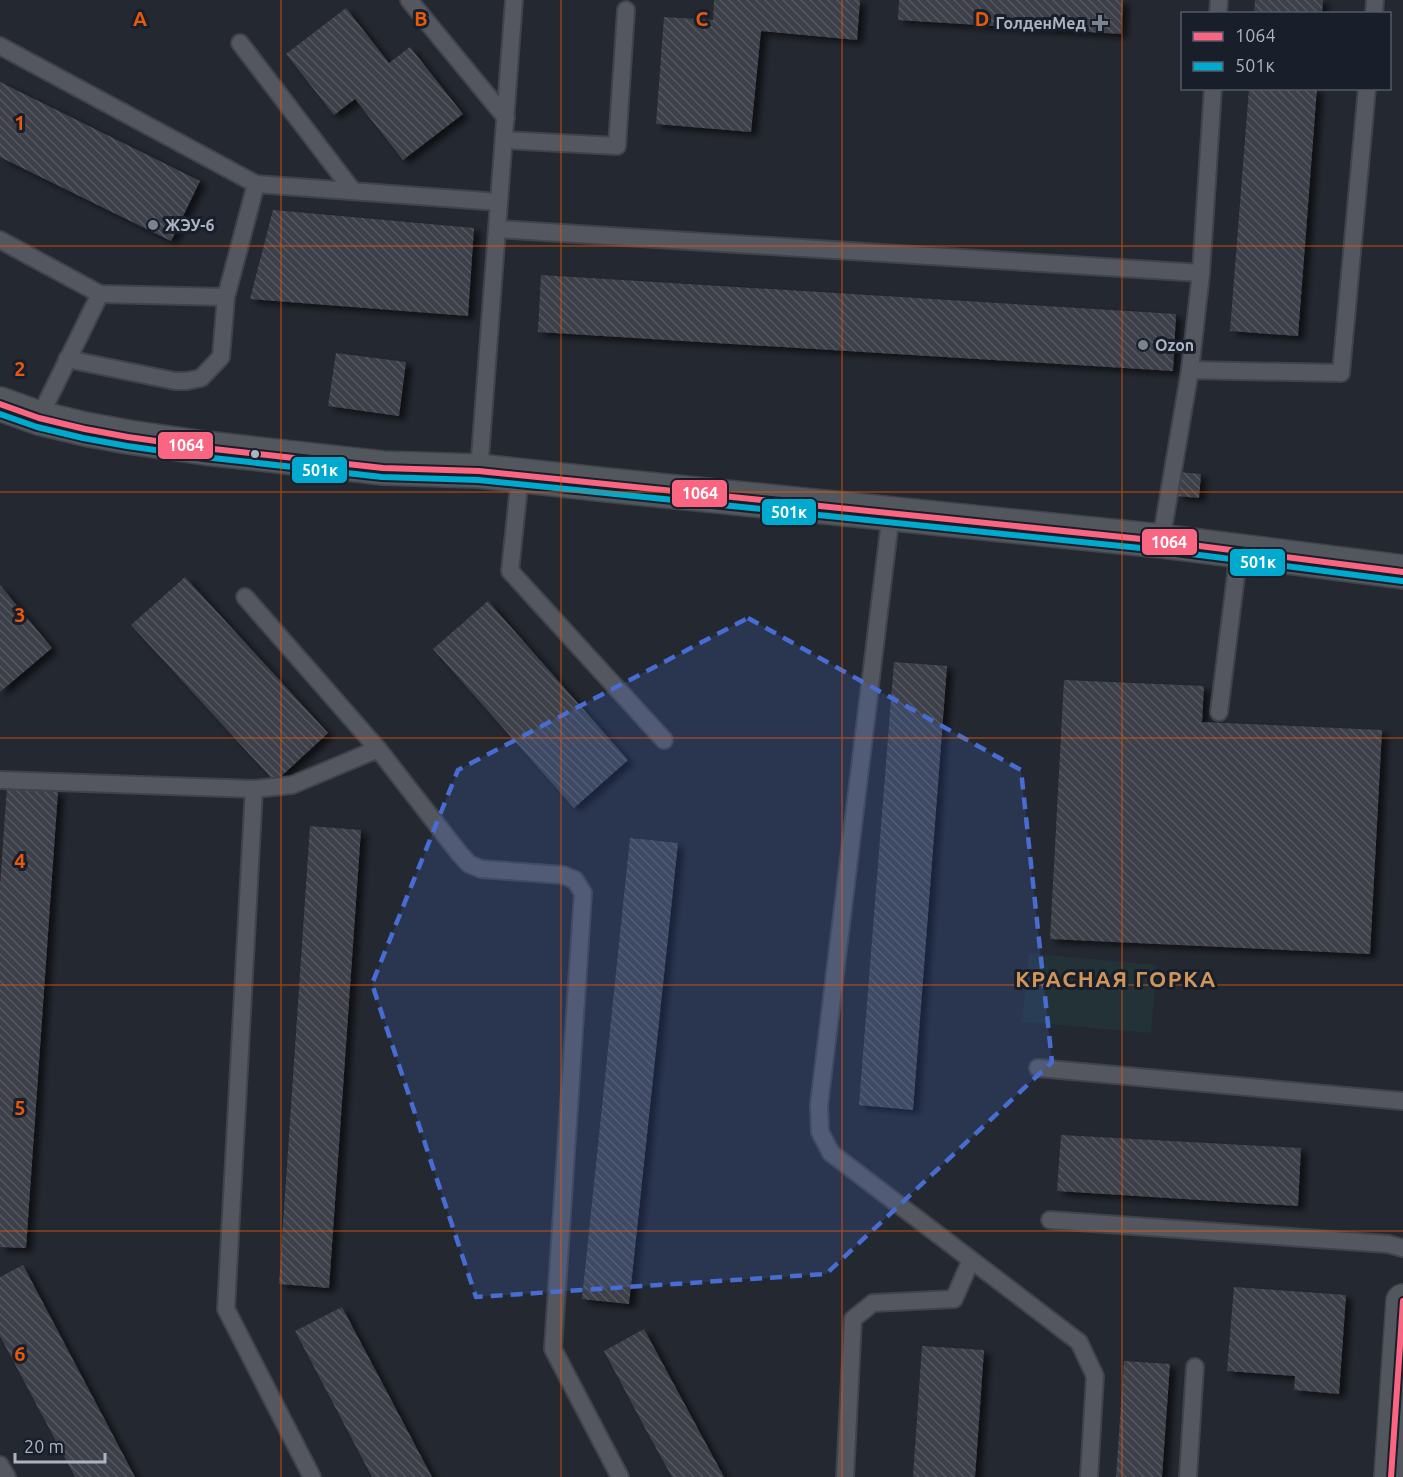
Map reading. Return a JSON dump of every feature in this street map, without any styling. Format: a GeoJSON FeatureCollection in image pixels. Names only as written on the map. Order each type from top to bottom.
{"type":"FeatureCollection","features":[{"type":"Feature","properties":{"kind":"main road"},"geometry":{"type":"LineString","coordinates":[[0,404],[39,418],[86,429],[205,448],[383,468],[480,471],[891,513],[1161,541],[1403,572]]}},
{"type":"Feature","properties":{"kind":"main road"},"geometry":{"type":"LineString","coordinates":[[1391,1477],[1403,1301]]}},
{"type":"Feature","properties":{"kind":"lane"},"geometry":{"type":"LineString","coordinates":[[409,0],[506,118]]}},
{"type":"Feature","properties":{"kind":"lane"},"geometry":{"type":"LineString","coordinates":[[480,471],[514,0]]}},
{"type":"Feature","properties":{"kind":"lane"},"geometry":{"type":"LineString","coordinates":[[504,140],[617,146],[626,10]]}},
{"type":"Feature","properties":{"kind":"lane"},"geometry":{"type":"LineString","coordinates":[[240,43],[353,191]]}},
{"type":"Feature","properties":{"kind":"lane"},"geometry":{"type":"LineString","coordinates":[[0,46],[256,184],[500,202]]}},
{"type":"Feature","properties":{"kind":"lane"},"geometry":{"type":"LineString","coordinates":[[1161,541],[1190,370],[1201,273],[1213,90]]}},
{"type":"Feature","properties":{"kind":"lane"},"geometry":{"type":"LineString","coordinates":[[1190,370],[1341,373],[1367,90]]}},
{"type":"Feature","properties":{"kind":"lane"},"geometry":{"type":"LineString","coordinates":[[68,359],[175,381],[201,378],[221,357],[226,297],[256,184]]}},
{"type":"Feature","properties":{"kind":"lane"},"geometry":{"type":"LineString","coordinates":[[498,229],[1201,273]]}},
{"type":"Feature","properties":{"kind":"lane"},"geometry":{"type":"LineString","coordinates":[[0,240],[100,294],[226,297]]}},
{"type":"Feature","properties":{"kind":"lane"},"geometry":{"type":"LineString","coordinates":[[39,418],[100,294]]}},
{"type":"Feature","properties":{"kind":"lane"},"geometry":{"type":"LineString","coordinates":[[520,476],[510,571],[664,740]]}},
{"type":"Feature","properties":{"kind":"lane"},"geometry":{"type":"LineString","coordinates":[[891,513],[819,1105],[820,1132],[831,1153],[1078,1342],[1095,1376],[1089,1477]]}},
{"type":"Feature","properties":{"kind":"lane"},"geometry":{"type":"LineString","coordinates":[[1219,712],[1239,551]]}},
{"type":"Feature","properties":{"kind":"lane"},"geometry":{"type":"LineString","coordinates":[[245,597],[378,748],[469,864],[481,869],[563,875],[575,880],[583,893],[553,1349],[620,1477]]}},
{"type":"Feature","properties":{"kind":"lane"},"geometry":{"type":"LineString","coordinates":[[0,780],[254,789],[292,785],[378,748]]}},
{"type":"Feature","properties":{"kind":"lane"},"geometry":{"type":"LineString","coordinates":[[254,789],[226,1309],[312,1477]]}},
{"type":"Feature","properties":{"kind":"lane"},"geometry":{"type":"LineString","coordinates":[[1038,1068],[1403,1101]]}},
{"type":"Feature","properties":{"kind":"lane"},"geometry":{"type":"LineString","coordinates":[[1050,1220],[1388,1244],[1403,1248]]}},
{"type":"Feature","properties":{"kind":"lane"},"geometry":{"type":"LineString","coordinates":[[845,1477],[853,1319],[873,1303],[954,1299],[971,1260]]}},
{"type":"Feature","properties":{"kind":"lane"},"geometry":{"type":"LineString","coordinates":[[1188,1477],[1195,1367]]}},
{"type":"Feature","properties":{"kind":"lane"},"geometry":{"type":"LineString","coordinates":[[0,1465],[7,1477]]}},
{"type":"Feature","properties":{"kind":"highlighted area"},"geometry":{"type":"Polygon","coordinates":[[[748,618],[1021,770],[1052,1062],[826,1274],[476,1297],[372,984],[458,770],[748,618]]]}},
{"type":"Feature","properties":{"kind":"shaded area"},"geometry":{"type":"Polygon","coordinates":[[[1029,953],[1157,965],[1151,1033],[1022,1022],[1029,953]]]}},
{"type":"Feature","properties":{"kind":"building"},"geometry":{"type":"Polygon","coordinates":[[[714,0],[860,0],[857,40],[761,31],[751,132],[656,124],[664,17],[713,20],[714,0]]]}},
{"type":"Feature","properties":{"kind":"building"},"geometry":{"type":"Polygon","coordinates":[[[899,0],[1123,0],[1121,34],[898,20],[899,0]]]}},
{"type":"Feature","properties":{"kind":"building"},"geometry":{"type":"Polygon","coordinates":[[[1255,0],[1323,0],[1322,12],[1254,12],[1255,0]]]}},
{"type":"Feature","properties":{"kind":"building"},"geometry":{"type":"Polygon","coordinates":[[[346,8],[389,63],[410,47],[463,114],[403,160],[355,99],[334,115],[286,54],[346,8]]]}},
{"type":"Feature","properties":{"kind":"building"},"geometry":{"type":"Polygon","coordinates":[[[0,82],[200,181],[171,241],[0,157],[0,82]]]}},
{"type":"Feature","properties":{"kind":"building"},"geometry":{"type":"Polygon","coordinates":[[[1249,90],[1317,90],[1298,336],[1230,331],[1249,90]]]}},
{"type":"Feature","properties":{"kind":"building"},"geometry":{"type":"Polygon","coordinates":[[[273,210],[474,228],[468,316],[250,299],[273,210]]]}},
{"type":"Feature","properties":{"kind":"building"},"geometry":{"type":"Polygon","coordinates":[[[541,275],[1176,314],[1173,371],[538,332],[541,275]]]}},
{"type":"Feature","properties":{"kind":"building"},"geometry":{"type":"Polygon","coordinates":[[[336,353],[406,362],[399,416],[328,406],[336,353]]]}},
{"type":"Feature","properties":{"kind":"building"},"geometry":{"type":"Polygon","coordinates":[[[1178,472],[1201,474],[1199,498],[1176,496],[1178,472]]]}},
{"type":"Feature","properties":{"kind":"building"},"geometry":{"type":"Polygon","coordinates":[[[185,577],[328,733],[275,782],[131,625],[185,577]]]}},
{"type":"Feature","properties":{"kind":"building"},"geometry":{"type":"Polygon","coordinates":[[[0,585],[52,648],[0,692],[0,585]]]}},
{"type":"Feature","properties":{"kind":"building"},"geometry":{"type":"Polygon","coordinates":[[[488,601],[628,760],[574,808],[433,649],[488,601]]]}},
{"type":"Feature","properties":{"kind":"building"},"geometry":{"type":"Polygon","coordinates":[[[894,662],[947,666],[913,1110],[859,1105],[894,662]]]}},
{"type":"Feature","properties":{"kind":"building"},"geometry":{"type":"Polygon","coordinates":[[[1064,680],[1204,686],[1202,722],[1382,730],[1370,954],[1050,939],[1064,680]]]}},
{"type":"Feature","properties":{"kind":"building"},"geometry":{"type":"Polygon","coordinates":[[[7,787],[58,791],[26,1248],[0,1247],[0,886],[7,787]]]}},
{"type":"Feature","properties":{"kind":"building"},"geometry":{"type":"Polygon","coordinates":[[[310,826],[361,830],[329,1288],[279,1284],[310,826]]]}},
{"type":"Feature","properties":{"kind":"building"},"geometry":{"type":"Polygon","coordinates":[[[630,838],[678,843],[629,1304],[582,1299],[630,838]]]}},
{"type":"Feature","properties":{"kind":"building"},"geometry":{"type":"Polygon","coordinates":[[[1061,1135],[1301,1148],[1298,1206],[1057,1191],[1061,1135]]]}},
{"type":"Feature","properties":{"kind":"building"},"geometry":{"type":"Polygon","coordinates":[[[23,1265],[135,1477],[75,1477],[0,1336],[0,1277],[23,1265]]]}},
{"type":"Feature","properties":{"kind":"building"},"geometry":{"type":"Polygon","coordinates":[[[1234,1287],[1346,1295],[1339,1394],[1294,1390],[1295,1376],[1227,1371],[1234,1287]]]}},
{"type":"Feature","properties":{"kind":"building"},"geometry":{"type":"Polygon","coordinates":[[[342,1307],[432,1477],[372,1477],[295,1331],[342,1307]]]}},
{"type":"Feature","properties":{"kind":"building"},"geometry":{"type":"Polygon","coordinates":[[[644,1329],[724,1477],[672,1477],[645,1428],[604,1351],[644,1329]]]}},
{"type":"Feature","properties":{"kind":"building"},"geometry":{"type":"Polygon","coordinates":[[[922,1346],[984,1350],[975,1477],[913,1477],[922,1346]]]}},
{"type":"Feature","properties":{"kind":"building"},"geometry":{"type":"Polygon","coordinates":[[[1124,1361],[1170,1364],[1162,1477],[1116,1477],[1124,1361]]]}},
{"type":"Feature","properties":{"kind":"transit line","name":"1064"},"geometry":{"type":"LineString","coordinates":[[0,404],[39,418],[85,429],[205,448],[383,468],[479,471],[1161,541],[1403,572]]}},
{"type":"Feature","properties":{"kind":"transit line","name":"501к"},"geometry":{"type":"LineString","coordinates":[[0,414],[37,427],[83,438],[204,457],[382,477],[478,480],[1160,550],[1402,581]]}},
{"type":"Feature","properties":{"kind":"transit line","name":"1064"},"geometry":{"type":"LineString","coordinates":[[1391,1477],[1403,1301]]}},
{"type":"Feature","properties":{"kind":"place","name":"ГолденМед"},"geometry":{"type":"Point","coordinates":[1100,23]}},
{"type":"Feature","properties":{"kind":"place","name":"ЖЭУ-6"},"geometry":{"type":"Point","coordinates":[153,225]}},
{"type":"Feature","properties":{"kind":"place","name":"Ozon"},"geometry":{"type":"Point","coordinates":[1143,345]}},
{"type":"Feature","properties":{"kind":"district","name":"КРАСНАЯ ГОРКА"},"geometry":{"type":"Point","coordinates":[1116,978]}}]}
